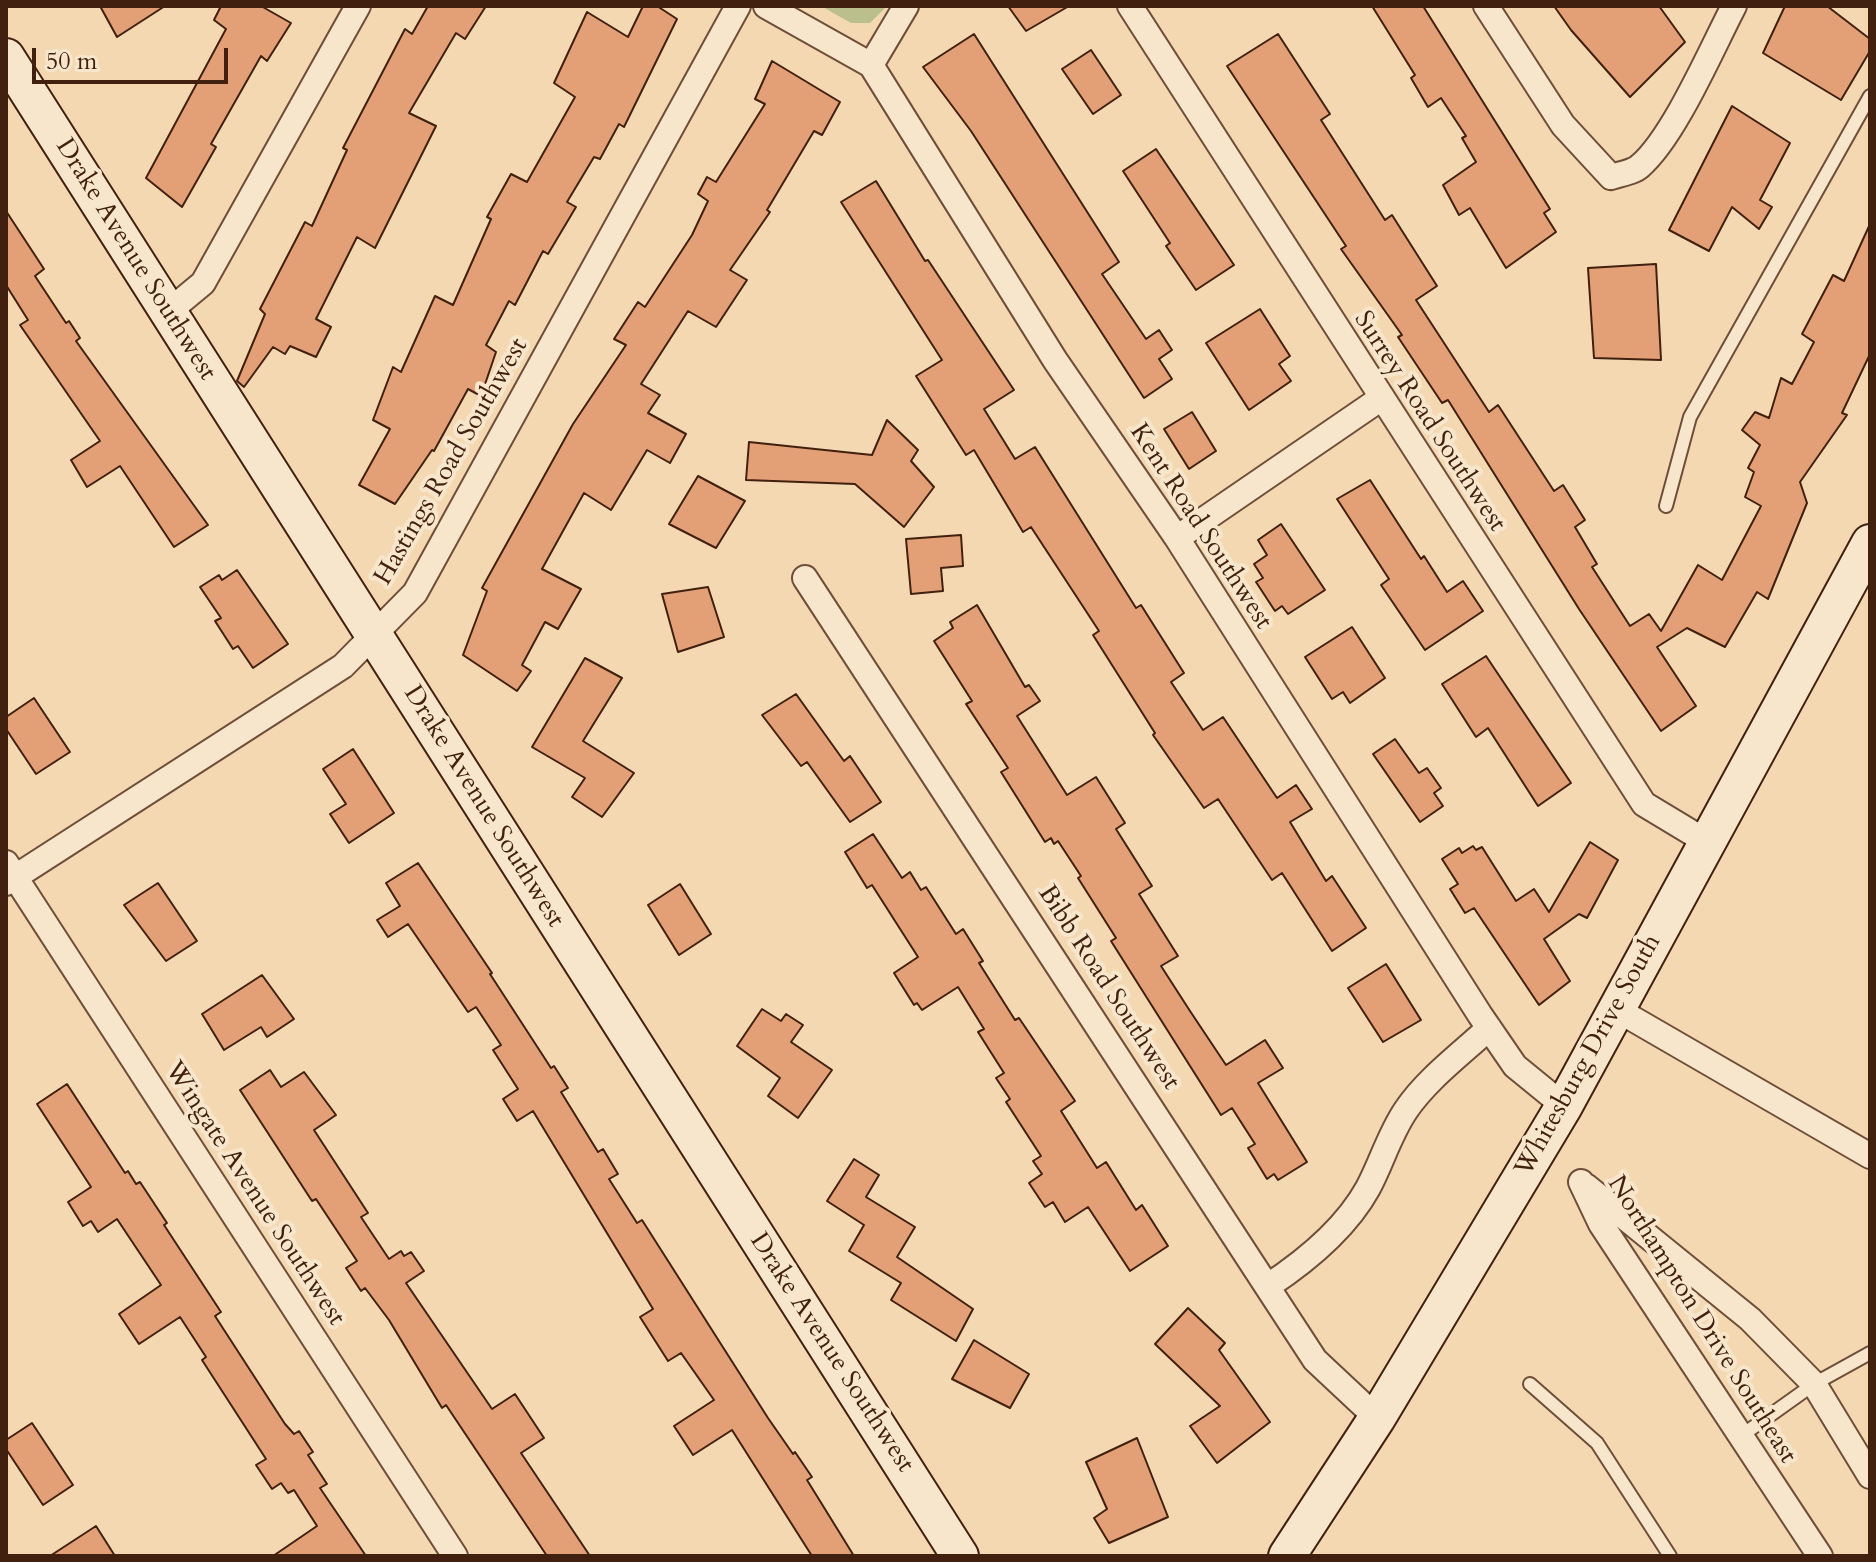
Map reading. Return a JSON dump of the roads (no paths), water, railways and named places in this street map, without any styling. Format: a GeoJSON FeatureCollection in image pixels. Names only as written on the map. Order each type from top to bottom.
{"type":"FeatureCollection","features":[{"type":"Feature","properties":{"kind":"street"},"geometry":{"type":"LineString","coordinates":[[168,312],[203,283],[358,6]]}},
{"type":"Feature","properties":{"kind":"street","name":"Hastings Road Southwest"},"geometry":{"type":"LineString","coordinates":[[9,874],[343,666],[415,593],[738,6]]}},
{"type":"Feature","properties":{"kind":"street","name":"Kent Road Southwest"},"geometry":{"type":"LineString","coordinates":[[766,6],[871,65],[1055,360],[1177,538],[1489,1028],[1515,1066],[1564,1106]]}},
{"type":"Feature","properties":{"kind":"street"},"geometry":{"type":"LineString","coordinates":[[871,65],[906,6]]}},
{"type":"Feature","properties":{"kind":"street","name":"Surrey Road Southwest"},"geometry":{"type":"LineString","coordinates":[[1130,6],[1380,399],[1644,804],[1707,842]]}},
{"type":"Feature","properties":{"kind":"street"},"geometry":{"type":"LineString","coordinates":[[1486,6],[1563,125],[1611,177],[1639,168],[1657,143],[1677,115],[1734,6]]}},
{"type":"Feature","properties":{"kind":"street","name":"Drake Avenue Southwest"},"geometry":{"type":"LineString","coordinates":[[6,57],[960,1556]]}},
{"type":"Feature","properties":{"kind":"street"},"geometry":{"type":"LineString","coordinates":[[1177,538],[1380,399]]}},
{"type":"Feature","properties":{"kind":"street","name":"Whitesburg Drive South"},"geometry":{"type":"LineString","coordinates":[[1287,1556],[1377,1418],[1564,1106],[1870,543]]}},
{"type":"Feature","properties":{"kind":"street","name":"Bibb Road Southwest"},"geometry":{"type":"LineString","coordinates":[[805,578],[1315,1360],[1377,1418]]}},
{"type":"Feature","properties":{"kind":"street","name":"Wingate Avenue Southwest"},"geometry":{"type":"LineString","coordinates":[[9,874],[455,1556]]}},
{"type":"Feature","properties":{"kind":"street"},"geometry":{"type":"LineString","coordinates":[[1616,1009],[1870,1156]]}},
{"type":"Feature","properties":{"kind":"street"},"geometry":{"type":"LineString","coordinates":[[1268,1286],[1320,1246],[1343,1223],[1368,1188],[1392,1133],[1408,1107],[1489,1028]]}},
{"type":"Feature","properties":{"kind":"street","name":"Northampton Drive Southeast"},"geometry":{"type":"LineString","coordinates":[[1820,1556],[1601,1224],[1581,1182],[1750,1319],[1814,1384],[1870,1476]]}},
{"type":"Feature","properties":{"kind":"lane"},"geometry":{"type":"LineString","coordinates":[[1666,506],[1690,417],[1870,96]]}},
{"type":"Feature","properties":{"kind":"lane"},"geometry":{"type":"LineString","coordinates":[[1741,1436],[1814,1384],[1870,1353]]}},
{"type":"Feature","properties":{"kind":"lane"},"geometry":{"type":"LineString","coordinates":[[1530,1384],[1597,1443],[1670,1556]]}}]}
